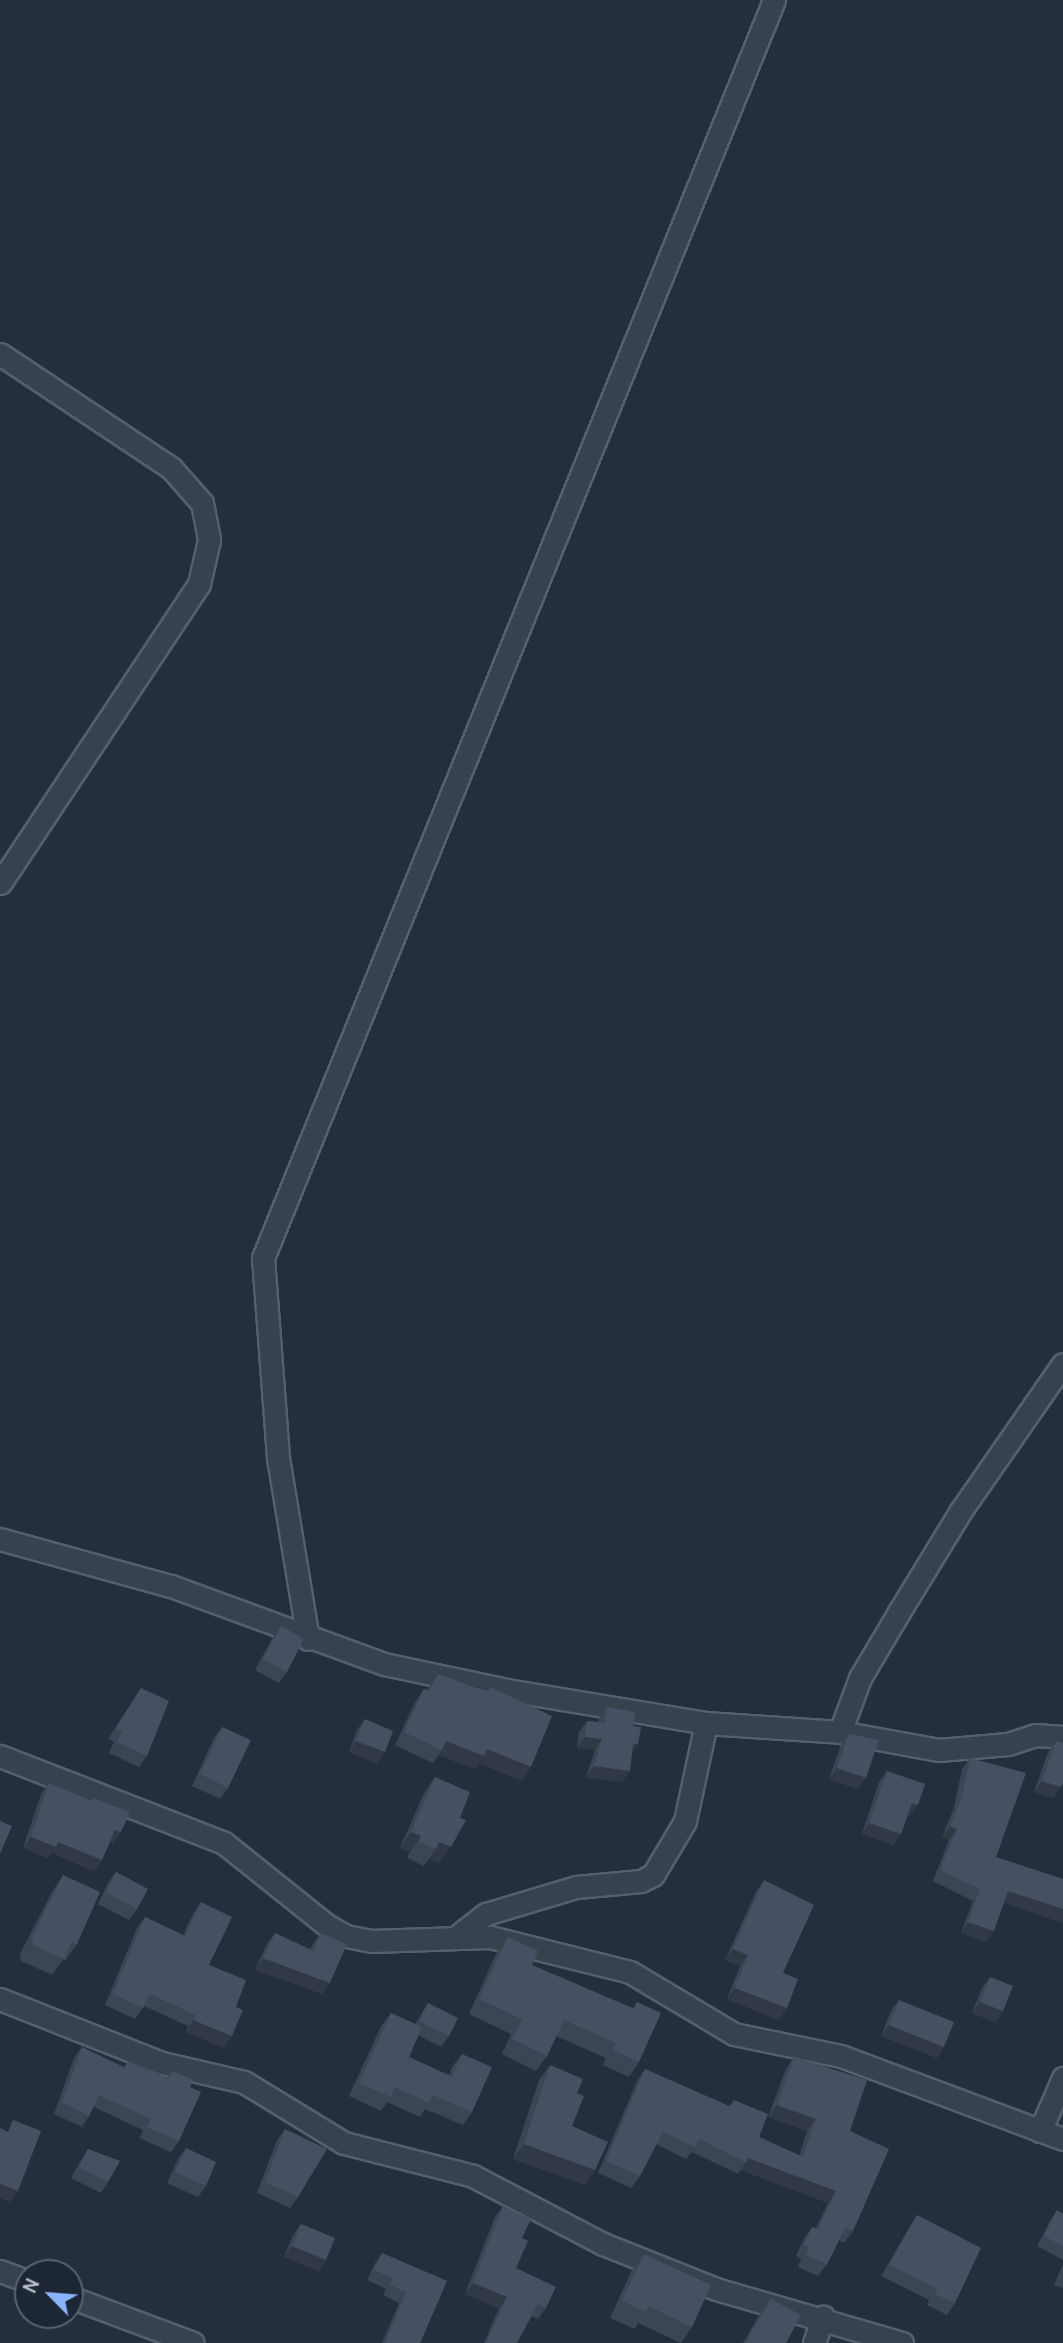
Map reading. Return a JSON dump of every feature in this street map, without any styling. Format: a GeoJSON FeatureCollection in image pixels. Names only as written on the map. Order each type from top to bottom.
{"type":"FeatureCollection","features":[{"type":"Feature","properties":{"kind":"street"},"geometry":{"type":"LineString","coordinates":[[308,1639],[278,1457],[263,1258],[774,0]]}},
{"type":"Feature","properties":{"kind":"street"},"geometry":{"type":"LineString","coordinates":[[0,354],[171,468],[202,503],[209,540],[199,584],[0,883]]}},
{"type":"Feature","properties":{"kind":"street"},"geometry":{"type":"LineString","coordinates":[[840,1732],[860,1678],[899,1612],[960,1512],[1063,1364]]}},
{"type":"Feature","properties":{"kind":"street"},"geometry":{"type":"LineString","coordinates":[[0,1539],[171,1586],[308,1639],[384,1664],[706,1723],[840,1732],[939,1750],[1008,1744],[1036,1735],[1063,1737]]}},
{"type":"Feature","properties":{"kind":"street"},"geometry":{"type":"LineString","coordinates":[[460,1934],[486,1914],[576,1887],[641,1881],[653,1875],[685,1821],[706,1723]]}},
{"type":"Feature","properties":{"kind":"street"},"geometry":{"type":"LineString","coordinates":[[0,1756],[224,1843],[346,1936],[371,1941],[460,1934],[490,1937],[630,1972],[734,2034],[841,2056],[1063,2139]]}},
{"type":"Feature","properties":{"kind":"street"},"geometry":{"type":"LineString","coordinates":[[0,1999],[162,2063],[244,2082],[270,2094],[344,2143],[473,2176],[603,2244],[716,2289],[823,2317],[902,2343]]}},
{"type":"Feature","properties":{"kind":"street"},"geometry":{"type":"LineString","coordinates":[[1041,2131],[1063,2078]]}},
{"type":"Feature","properties":{"kind":"street"},"geometry":{"type":"LineString","coordinates":[[84,2302],[193,2343]]}},
{"type":"Feature","properties":{"kind":"street"},"geometry":{"type":"LineString","coordinates":[[814,2343],[823,2317]]}},
{"type":"Feature","properties":{"kind":"building"},"geometry":{"type":"Polygon","coordinates":[[[281,1626],[304,1639],[287,1672],[263,1659],[281,1626]]]}},
{"type":"Feature","properties":{"kind":"building"},"geometry":{"type":"Polygon","coordinates":[[[438,1674],[488,1691],[490,1687],[552,1716],[531,1767],[487,1749],[484,1756],[446,1741],[442,1750],[404,1732],[424,1689],[429,1691],[438,1674]]]}},
{"type":"Feature","properties":{"kind":"building"},"geometry":{"type":"Polygon","coordinates":[[[141,1688],[169,1701],[147,1756],[117,1742],[122,1731],[116,1728],[141,1688]]]}},
{"type":"Feature","properties":{"kind":"building"},"geometry":{"type":"Polygon","coordinates":[[[607,1707],[635,1712],[633,1726],[641,1727],[638,1744],[633,1744],[630,1771],[594,1766],[602,1739],[585,1737],[587,1721],[605,1723],[607,1707]]]}},
{"type":"Feature","properties":{"kind":"building"},"geometry":{"type":"Polygon","coordinates":[[[365,1719],[393,1731],[385,1752],[356,1741],[365,1719]]]}},
{"type":"Feature","properties":{"kind":"building"},"geometry":{"type":"Polygon","coordinates":[[[222,1727],[251,1740],[228,1788],[200,1774],[222,1727]]]}},
{"type":"Feature","properties":{"kind":"building"},"geometry":{"type":"Polygon","coordinates":[[[849,1734],[879,1740],[866,1778],[837,1768],[849,1734]]]}},
{"type":"Feature","properties":{"kind":"building"},"geometry":{"type":"Polygon","coordinates":[[[1056,1741],[1063,1743],[1061,1787],[1042,1781],[1056,1741]]]}},
{"type":"Feature","properties":{"kind":"building"},"geometry":{"type":"Polygon","coordinates":[[[970,1758],[1026,1773],[996,1857],[1063,1879],[1063,1909],[1008,1891],[994,1931],[968,1922],[980,1889],[940,1870],[957,1829],[950,1826],[962,1797],[970,1758]]]}},
{"type":"Feature","properties":{"kind":"building"},"geometry":{"type":"Polygon","coordinates":[[[887,1771],[925,1784],[918,1805],[912,1803],[901,1834],[869,1823],[887,1771]]]}},
{"type":"Feature","properties":{"kind":"building"},"geometry":{"type":"Polygon","coordinates":[[[435,1777],[470,1792],[460,1818],[466,1820],[451,1847],[439,1842],[436,1849],[419,1842],[421,1836],[411,1832],[435,1777]]]}},
{"type":"Feature","properties":{"kind":"building"},"geometry":{"type":"Polygon","coordinates":[[[49,1783],[92,1801],[93,1798],[130,1812],[121,1832],[115,1830],[102,1860],[58,1842],[56,1847],[31,1837],[49,1783]]]}},
{"type":"Feature","properties":{"kind":"building"},"geometry":{"type":"Polygon","coordinates":[[[0,1821],[12,1826],[0,1854],[0,1821]]]}},
{"type":"Feature","properties":{"kind":"building"},"geometry":{"type":"Polygon","coordinates":[[[116,1872],[148,1889],[137,1909],[106,1892],[116,1872]]]}},
{"type":"Feature","properties":{"kind":"building"},"geometry":{"type":"Polygon","coordinates":[[[63,1875],[100,1892],[77,1944],[71,1942],[64,1959],[33,1945],[32,1938],[63,1875]]]}},
{"type":"Feature","properties":{"kind":"building"},"geometry":{"type":"Polygon","coordinates":[[[764,1880],[814,1905],[783,1973],[798,1979],[787,2008],[735,1988],[748,1955],[733,1949],[764,1880]]]}},
{"type":"Feature","properties":{"kind":"building"},"geometry":{"type":"Polygon","coordinates":[[[201,1902],[232,1917],[209,1965],[246,1980],[236,2007],[243,2010],[232,2036],[193,2020],[196,2015],[150,1994],[143,2008],[113,1994],[145,1917],[185,1936],[201,1902]]]}},
{"type":"Feature","properties":{"kind":"building"},"geometry":{"type":"Polygon","coordinates":[[[275,1933],[313,1951],[321,1933],[347,1944],[330,1983],[263,1958],[275,1933]]]}},
{"type":"Feature","properties":{"kind":"building"},"geometry":{"type":"Polygon","coordinates":[[[508,1937],[538,1951],[532,1965],[634,2009],[637,2002],[661,2013],[639,2062],[613,2050],[616,2043],[564,2020],[547,2056],[512,2039],[522,2019],[479,1999],[508,1937]]]}},
{"type":"Feature","properties":{"kind":"building"},"geometry":{"type":"Polygon","coordinates":[[[990,1977],[1013,1986],[1003,2011],[980,2002],[990,1977]]]}},
{"type":"Feature","properties":{"kind":"building"},"geometry":{"type":"Polygon","coordinates":[[[899,2000],[954,2022],[944,2047],[889,2025],[899,2000]]]}},
{"type":"Feature","properties":{"kind":"building"},"geometry":{"type":"Polygon","coordinates":[[[428,2003],[458,2018],[449,2036],[419,2021],[428,2003]]]}},
{"type":"Feature","properties":{"kind":"building"},"geometry":{"type":"Polygon","coordinates":[[[391,2013],[422,2027],[409,2057],[452,2077],[462,2054],[492,2067],[472,2112],[433,2095],[429,2103],[395,2087],[391,2097],[359,2083],[391,2013]]]}},
{"type":"Feature","properties":{"kind":"building"},"geometry":{"type":"Polygon","coordinates":[[[82,2047],[125,2068],[128,2061],[168,2079],[172,2071],[193,2080],[190,2087],[201,2092],[179,2141],[147,2127],[151,2119],[99,2095],[89,2116],[62,2102],[82,2047]]]}},
{"type":"Feature","properties":{"kind":"building"},"geometry":{"type":"Polygon","coordinates":[[[794,2057],[867,2080],[850,2131],[889,2149],[853,2231],[846,2227],[827,2264],[806,2255],[810,2247],[804,2244],[812,2227],[818,2229],[836,2191],[748,2158],[746,2162],[699,2139],[695,2147],[663,2132],[640,2176],[606,2161],[645,2069],[731,2107],[734,2100],[768,2114],[759,2137],[803,2157],[816,2119],[777,2105],[794,2057]]]}},
{"type":"Feature","properties":{"kind":"building"},"geometry":{"type":"Polygon","coordinates":[[[550,2065],[583,2079],[577,2093],[584,2096],[572,2126],[608,2142],[595,2170],[524,2144],[550,2065]]]}},
{"type":"Feature","properties":{"kind":"building"},"geometry":{"type":"Polygon","coordinates":[[[13,2120],[41,2131],[18,2191],[0,2184],[0,2128],[8,2132],[13,2120]]]}},
{"type":"Feature","properties":{"kind":"building"},"geometry":{"type":"Polygon","coordinates":[[[285,2129],[327,2149],[298,2197],[265,2182],[285,2129]]]}},
{"type":"Feature","properties":{"kind":"building"},"geometry":{"type":"Polygon","coordinates":[[[186,2148],[216,2162],[206,2186],[175,2172],[186,2148]]]}},
{"type":"Feature","properties":{"kind":"building"},"geometry":{"type":"Polygon","coordinates":[[[88,2149],[120,2161],[108,2182],[79,2167],[88,2149]]]}},
{"type":"Feature","properties":{"kind":"building"},"geometry":{"type":"Polygon","coordinates":[[[503,2206],[531,2219],[522,2238],[528,2241],[516,2268],[556,2287],[546,2308],[538,2304],[517,2343],[486,2343],[507,2297],[473,2283],[503,2206]]]}},
{"type":"Feature","properties":{"kind":"building"},"geometry":{"type":"Polygon","coordinates":[[[1057,2210],[1063,2214],[1063,2246],[1044,2236],[1057,2210]]]}},
{"type":"Feature","properties":{"kind":"building"},"geometry":{"type":"Polygon","coordinates":[[[917,2215],[981,2248],[955,2303],[935,2294],[937,2289],[889,2265],[917,2215]]]}},
{"type":"Feature","properties":{"kind":"building"},"geometry":{"type":"Polygon","coordinates":[[[301,2224],[335,2238],[326,2260],[292,2246],[301,2224]]]}},
{"type":"Feature","properties":{"kind":"building"},"geometry":{"type":"Polygon","coordinates":[[[382,2253],[447,2281],[420,2343],[385,2343],[406,2292],[390,2285],[393,2278],[374,2270],[382,2253]]]}},
{"type":"Feature","properties":{"kind":"building"},"geometry":{"type":"Polygon","coordinates":[[[644,2254],[711,2285],[692,2327],[648,2306],[646,2312],[622,2301],[644,2254]]]}},
{"type":"Feature","properties":{"kind":"building"},"geometry":{"type":"Polygon","coordinates":[[[771,2299],[801,2315],[786,2343],[745,2343],[771,2299]]]}}]}
